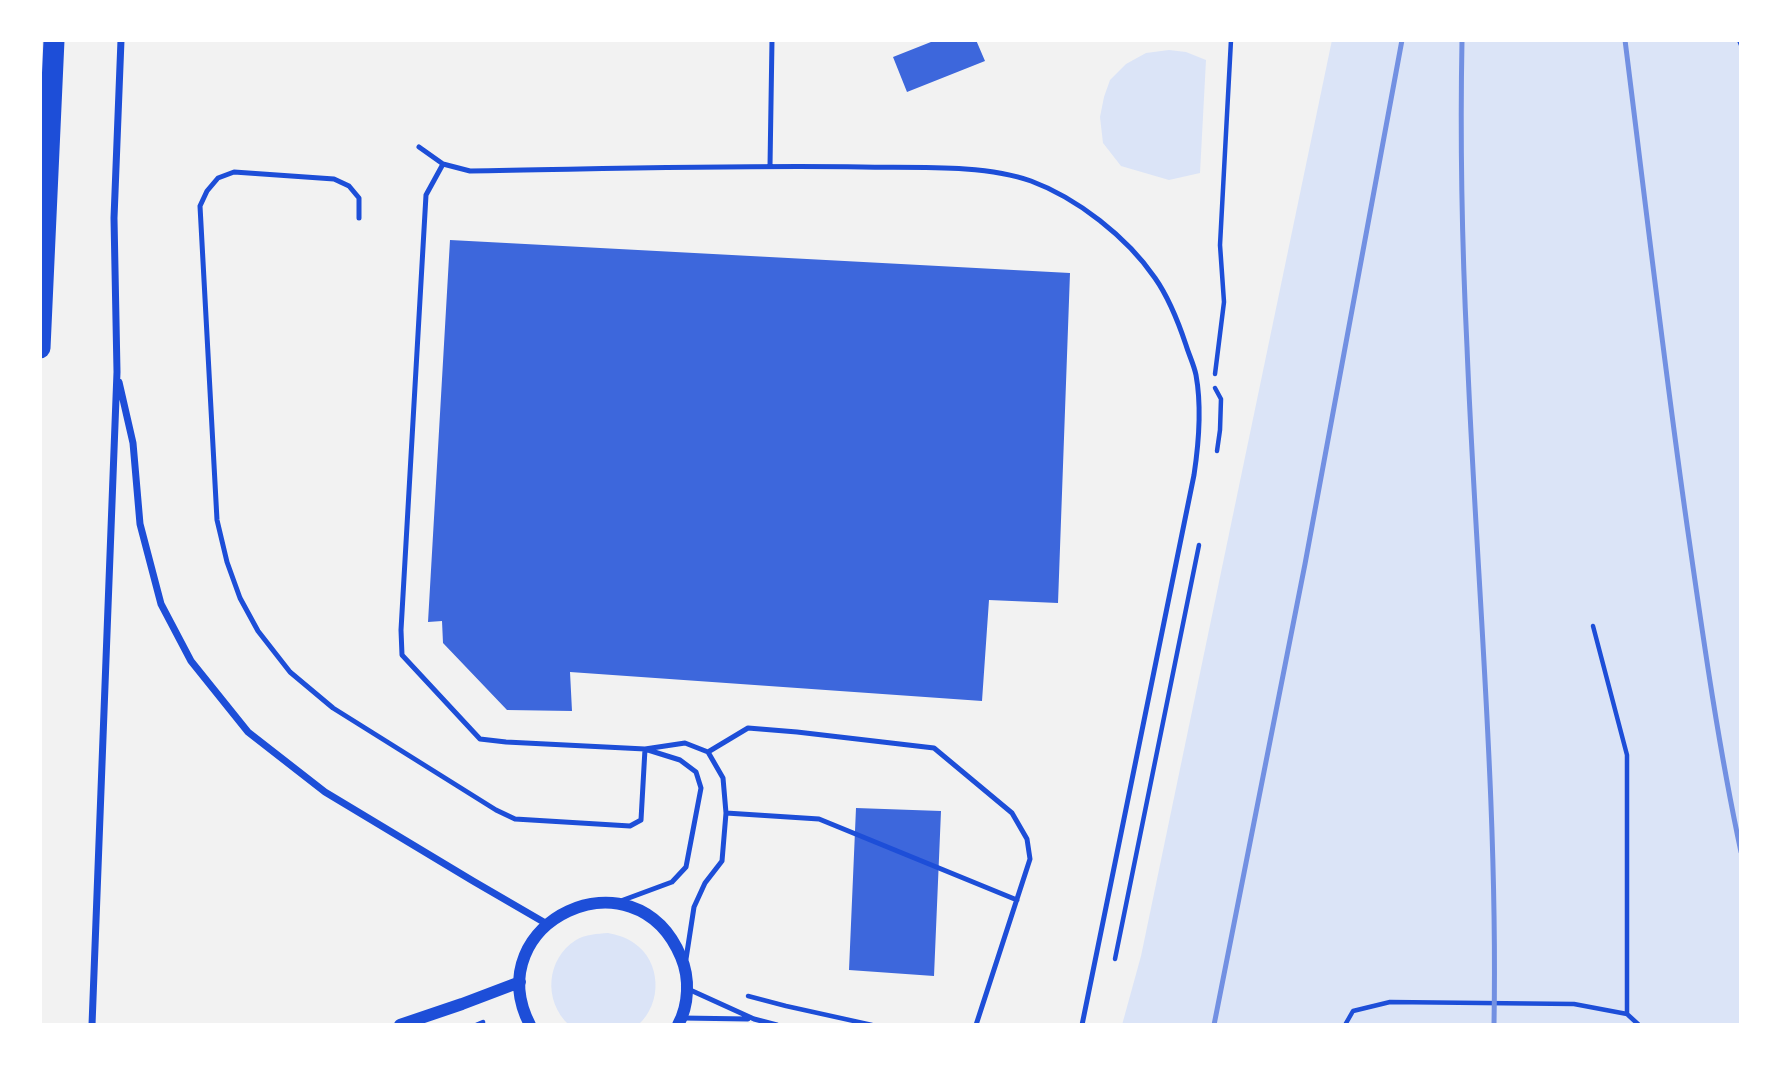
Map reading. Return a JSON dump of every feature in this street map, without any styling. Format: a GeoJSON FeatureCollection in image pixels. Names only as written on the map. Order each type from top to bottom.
{"type":"FeatureCollection","features":[{"type":"Feature","properties":{"kind":"highway"},"geometry":{"type":"LineString","coordinates":[[40,348],[54,40]]}},
{"type":"Feature","properties":{"kind":"street"},"geometry":{"type":"LineString","coordinates":[[92,1025],[117,372],[114,218],[121,40]]}},
{"type":"Feature","properties":{"kind":"street"},"geometry":{"type":"LineString","coordinates":[[117,372],[133,443],[140,524],[161,604],[191,662],[248,732],[325,792],[547,924]]}},
{"type":"Feature","properties":{"kind":"street"},"geometry":{"type":"LineString","coordinates":[[530,1025],[523,1011],[520,982],[523,960],[533,941],[547,924],[568,910],[591,903],[616,903],[639,910],[659,924],[675,943],[685,965],[688,989],[680,1021]]}},
{"type":"Feature","properties":{"kind":"street"},"geometry":{"type":"LineString","coordinates":[[400,1025],[520,982]]}},
{"type":"Feature","properties":{"kind":"lane"},"geometry":{"type":"LineString","coordinates":[[770,166],[772,40]]}},
{"type":"Feature","properties":{"kind":"lane"},"geometry":{"type":"LineString","coordinates":[[419,147],[443,164],[470,170],[770,166],[992,172],[1029,181],[1060,194],[1098,220],[1127,246],[1154,277],[1173,309],[1196,374],[1198,445],[1082,1025]]}},
{"type":"Feature","properties":{"kind":"lane"},"geometry":{"type":"LineString","coordinates":[[443,164],[426,195],[401,630],[402,654],[480,739],[645,749],[685,743],[708,752],[723,778],[726,813],[722,861],[705,883],[694,907],[685,965]]}},
{"type":"Feature","properties":{"kind":"lane"},"geometry":{"type":"LineString","coordinates":[[359,218],[359,198],[349,186],[334,178],[234,172],[218,178],[207,191],[200,206],[217,520],[227,562],[240,598],[258,631],[290,672],[333,708],[496,810],[515,819],[630,826],[641,820],[645,749]]}},
{"type":"Feature","properties":{"kind":"lane"},"geometry":{"type":"LineString","coordinates":[[708,752],[748,728],[934,748],[1012,813],[1027,839],[1030,859],[976,1025]]}},
{"type":"Feature","properties":{"kind":"lane"},"geometry":{"type":"LineString","coordinates":[[616,903],[672,882],[685,867],[701,788],[696,772],[680,760],[645,749]]}},
{"type":"Feature","properties":{"kind":"lane"},"geometry":{"type":"LineString","coordinates":[[726,813],[819,819],[1017,900]]}},
{"type":"Feature","properties":{"kind":"lane"},"geometry":{"type":"LineString","coordinates":[[688,989],[754,1019],[777,1025]]}},
{"type":"Feature","properties":{"kind":"lane"},"geometry":{"type":"LineString","coordinates":[[680,1021],[754,1019]]}},
{"type":"Feature","properties":{"kind":"path"},"geometry":{"type":"LineString","coordinates":[[1199,408],[1213,381],[1224,302],[1220,245],[1231,40]]}},
{"type":"Feature","properties":{"kind":"path"},"geometry":{"type":"LineString","coordinates":[[1593,626],[1627,755],[1628,1014]]}},
{"type":"Feature","properties":{"kind":"path"},"geometry":{"type":"LineString","coordinates":[[738,992],[786,1006],[872,1025]]}},
{"type":"Feature","properties":{"kind":"path"},"geometry":{"type":"LineString","coordinates":[[1345,1025],[1353,1011],[1390,1002],[1574,1004],[1628,1014],[1639,1025]]}},
{"type":"Feature","properties":{"kind":"path"},"geometry":{"type":"LineString","coordinates":[[476,1025],[483,1025]]}},
{"type":"Feature","properties":{"kind":"shaded area"},"geometry":{"type":"Polygon","coordinates":[[[1332,40],[1741,40],[1741,1025],[1122,1025],[1141,956],[1332,40]]]}},
{"type":"Feature","properties":{"kind":"shaded area"},"geometry":{"type":"Polygon","coordinates":[[[1169,50],[1186,52],[1206,60],[1200,173],[1169,180],[1121,166],[1103,143],[1100,117],[1110,80],[1126,64],[1146,53],[1169,50]]]}},
{"type":"Feature","properties":{"kind":"shaded area"},"geometry":{"type":"Polygon","coordinates":[[[608,933],[631,941],[650,960],[656,982],[652,1005],[638,1025],[569,1025],[555,1004],[552,993],[554,969],[566,948],[576,940],[588,935],[608,933]]]}},
{"type":"Feature","properties":{"kind":"building"},"geometry":{"type":"Polygon","coordinates":[[[936,40],[976,40],[985,61],[907,92],[893,57],[936,40]]]}},
{"type":"Feature","properties":{"kind":"building"},"geometry":{"type":"Polygon","coordinates":[[[450,240],[1070,273],[1058,603],[989,600],[982,701],[570,672],[572,711],[507,710],[443,643],[442,621],[428,622],[450,240]]]}},
{"type":"Feature","properties":{"kind":"building"},"geometry":{"type":"Polygon","coordinates":[[[856,808],[941,811],[934,976],[849,970],[856,808]]]}},
{"type":"Feature","properties":{"kind":"railway"},"geometry":{"type":"LineString","coordinates":[[1214,1025],[1305,564],[1402,40]]}},
{"type":"Feature","properties":{"kind":"railway"},"geometry":{"type":"LineString","coordinates":[[1462,40],[1464,270],[1490,771],[1494,1025]]}},
{"type":"Feature","properties":{"kind":"railway"},"geometry":{"type":"LineString","coordinates":[[1625,40],[1689,539],[1706,657],[1741,852]]}}]}
